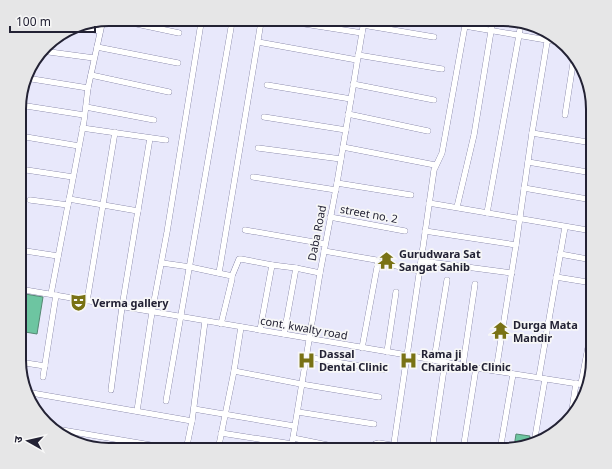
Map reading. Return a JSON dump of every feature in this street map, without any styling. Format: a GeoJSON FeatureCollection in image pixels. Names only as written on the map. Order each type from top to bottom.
{"type":"FeatureCollection","features":[{"type":"Feature","properties":{"kind":"street"},"geometry":{"type":"LineString","coordinates":[[146,26],[180,33]]}},
{"type":"Feature","properties":{"kind":"street"},"geometry":{"type":"LineString","coordinates":[[137,411],[152,312],[162,263],[201,26]]}},
{"type":"Feature","properties":{"kind":"street"},"geometry":{"type":"LineString","coordinates":[[166,401],[231,26]]}},
{"type":"Feature","properties":{"kind":"street"},"geometry":{"type":"LineString","coordinates":[[219,273],[260,26]]}},
{"type":"Feature","properties":{"kind":"street"},"geometry":{"type":"LineString","coordinates":[[317,26],[362,33]]}},
{"type":"Feature","properties":{"kind":"street","name":"Daba Road"},"geometry":{"type":"LineString","coordinates":[[292,443],[294,426],[298,412],[308,339],[336,190],[363,26]]}},
{"type":"Feature","properties":{"kind":"street"},"geometry":{"type":"LineString","coordinates":[[379,26],[434,37]]}},
{"type":"Feature","properties":{"kind":"street"},"geometry":{"type":"LineString","coordinates":[[394,443],[422,261],[435,165],[442,153],[465,26],[519,36],[545,38]]}},
{"type":"Feature","properties":{"kind":"street"},"geometry":{"type":"LineString","coordinates":[[457,207],[474,135],[492,26]]}},
{"type":"Feature","properties":{"kind":"street"},"geometry":{"type":"LineString","coordinates":[[43,377],[58,256],[74,177],[88,88],[101,27]]}},
{"type":"Feature","properties":{"kind":"street"},"geometry":{"type":"LineString","coordinates":[[91,28],[100,31]]}},
{"type":"Feature","properties":{"kind":"street"},"geometry":{"type":"LineString","coordinates":[[487,213],[520,28]]}},
{"type":"Feature","properties":{"kind":"street"},"geometry":{"type":"LineString","coordinates":[[496,371],[548,39]]}},
{"type":"Feature","properties":{"kind":"street"},"geometry":{"type":"LineString","coordinates":[[258,42],[358,58],[442,69]]}},
{"type":"Feature","properties":{"kind":"street"},"geometry":{"type":"LineString","coordinates":[[97,47],[178,63]]}},
{"type":"Feature","properties":{"kind":"street"},"geometry":{"type":"LineString","coordinates":[[49,52],[94,58]]}},
{"type":"Feature","properties":{"kind":"street"},"geometry":{"type":"LineString","coordinates":[[565,114],[573,65]]}},
{"type":"Feature","properties":{"kind":"street"},"geometry":{"type":"LineString","coordinates":[[91,75],[170,92]]}},
{"type":"Feature","properties":{"kind":"street"},"geometry":{"type":"LineString","coordinates":[[31,79],[88,88]]}},
{"type":"Feature","properties":{"kind":"street"},"geometry":{"type":"LineString","coordinates":[[353,84],[434,100]]}},
{"type":"Feature","properties":{"kind":"street"},"geometry":{"type":"LineString","coordinates":[[267,85],[351,99]]}},
{"type":"Feature","properties":{"kind":"street"},"geometry":{"type":"LineString","coordinates":[[26,106],[84,115]]}},
{"type":"Feature","properties":{"kind":"street"},"geometry":{"type":"LineString","coordinates":[[86,107],[154,120]]}},
{"type":"Feature","properties":{"kind":"street"},"geometry":{"type":"LineString","coordinates":[[348,114],[428,131]]}},
{"type":"Feature","properties":{"kind":"street"},"geometry":{"type":"LineString","coordinates":[[264,117],[346,130]]}},
{"type":"Feature","properties":{"kind":"street"},"geometry":{"type":"LineString","coordinates":[[82,128],[166,140]]}},
{"type":"Feature","properties":{"kind":"street"},"geometry":{"type":"LineString","coordinates":[[87,301],[115,132]]}},
{"type":"Feature","properties":{"kind":"street"},"geometry":{"type":"LineString","coordinates":[[532,133],[586,142]]}},
{"type":"Feature","properties":{"kind":"street"},"geometry":{"type":"LineString","coordinates":[[26,137],[79,146]]}},
{"type":"Feature","properties":{"kind":"street"},"geometry":{"type":"LineString","coordinates":[[111,390],[122,307],[150,138]]}},
{"type":"Feature","properties":{"kind":"street"},"geometry":{"type":"LineString","coordinates":[[343,147],[435,165]]}},
{"type":"Feature","properties":{"kind":"street"},"geometry":{"type":"LineString","coordinates":[[258,148],[341,159]]}},
{"type":"Feature","properties":{"kind":"street"},"geometry":{"type":"LineString","coordinates":[[528,162],[586,172]]}},
{"type":"Feature","properties":{"kind":"street"},"geometry":{"type":"LineString","coordinates":[[26,169],[74,177]]}},
{"type":"Feature","properties":{"kind":"street"},"geometry":{"type":"LineString","coordinates":[[253,177],[336,190]]}},
{"type":"Feature","properties":{"kind":"street"},"geometry":{"type":"LineString","coordinates":[[337,183],[411,195]]}},
{"type":"Feature","properties":{"kind":"street"},"geometry":{"type":"LineString","coordinates":[[524,188],[586,199]]}},
{"type":"Feature","properties":{"kind":"street"},"geometry":{"type":"LineString","coordinates":[[30,200],[103,205],[138,211]]}},
{"type":"Feature","properties":{"kind":"street"},"geometry":{"type":"LineString","coordinates":[[429,203],[586,230]]}},
{"type":"Feature","properties":{"kind":"street","name":"street no. 2"},"geometry":{"type":"LineString","coordinates":[[330,217],[405,231]]}},
{"type":"Feature","properties":{"kind":"street"},"geometry":{"type":"LineString","coordinates":[[538,377],[565,227]]}},
{"type":"Feature","properties":{"kind":"street"},"geometry":{"type":"LineString","coordinates":[[245,230],[325,244]]}},
{"type":"Feature","properties":{"kind":"street"},"geometry":{"type":"LineString","coordinates":[[425,231],[516,245]]}},
{"type":"Feature","properties":{"kind":"street"},"geometry":{"type":"LineString","coordinates":[[26,251],[58,256]]}},
{"type":"Feature","properties":{"kind":"street"},"geometry":{"type":"LineString","coordinates":[[324,251],[376,260],[378,262],[420,271]]}},
{"type":"Feature","properties":{"kind":"street"},"geometry":{"type":"LineString","coordinates":[[560,254],[586,259]]}},
{"type":"Feature","properties":{"kind":"street"},"geometry":{"type":"LineString","coordinates":[[221,324],[232,276],[238,260],[240,259],[320,273]]}},
{"type":"Feature","properties":{"kind":"street"},"geometry":{"type":"LineString","coordinates":[[422,261],[512,274]]}},
{"type":"Feature","properties":{"kind":"street"},"geometry":{"type":"LineString","coordinates":[[362,348],[378,262]]}},
{"type":"Feature","properties":{"kind":"street"},"geometry":{"type":"LineString","coordinates":[[162,263],[232,276]]}},
{"type":"Feature","properties":{"kind":"street"},"geometry":{"type":"LineString","coordinates":[[260,330],[272,265]]}},
{"type":"Feature","properties":{"kind":"street"},"geometry":{"type":"LineString","coordinates":[[284,334],[296,268]]}},
{"type":"Feature","properties":{"kind":"street"},"geometry":{"type":"LineString","coordinates":[[556,277],[586,282]]}},
{"type":"Feature","properties":{"kind":"street"},"geometry":{"type":"LineString","coordinates":[[434,360],[447,280]]}},
{"type":"Feature","properties":{"kind":"street"},"geometry":{"type":"LineString","coordinates":[[463,365],[475,284]]}},
{"type":"Feature","properties":{"kind":"street","name":"cont. kwalty road"},"geometry":{"type":"LineString","coordinates":[[26,291],[181,316],[476,368],[581,384]]}},
{"type":"Feature","properties":{"kind":"street"},"geometry":{"type":"LineString","coordinates":[[387,352],[396,292]]}},
{"type":"Feature","properties":{"kind":"street"},"geometry":{"type":"LineString","coordinates":[[187,443],[194,409],[205,321]]}},
{"type":"Feature","properties":{"kind":"street"},"geometry":{"type":"LineString","coordinates":[[219,443],[234,371],[240,327]]}},
{"type":"Feature","properties":{"kind":"street"},"geometry":{"type":"LineString","coordinates":[[306,357],[383,370]]}},
{"type":"Feature","properties":{"kind":"street"},"geometry":{"type":"LineString","coordinates":[[577,397],[586,358]]}},
{"type":"Feature","properties":{"kind":"street"},"geometry":{"type":"LineString","coordinates":[[433,443],[445,362]]}},
{"type":"Feature","properties":{"kind":"street"},"geometry":{"type":"LineString","coordinates":[[26,363],[45,366]]}},
{"type":"Feature","properties":{"kind":"street"},"geometry":{"type":"LineString","coordinates":[[464,443],[476,368]]}},
{"type":"Feature","properties":{"kind":"street"},"geometry":{"type":"LineString","coordinates":[[234,371],[379,397]]}},
{"type":"Feature","properties":{"kind":"street"},"geometry":{"type":"LineString","coordinates":[[501,443],[512,374]]}},
{"type":"Feature","properties":{"kind":"street"},"geometry":{"type":"LineString","coordinates":[[535,437],[546,379]]}},
{"type":"Feature","properties":{"kind":"street"},"geometry":{"type":"LineString","coordinates":[[34,393],[192,421]]}},
{"type":"Feature","properties":{"kind":"street"},"geometry":{"type":"LineString","coordinates":[[194,409],[294,426]]}},
{"type":"Feature","properties":{"kind":"street"},"geometry":{"type":"LineString","coordinates":[[298,412],[374,424]]}},
{"type":"Feature","properties":{"kind":"street"},"geometry":{"type":"LineString","coordinates":[[66,431],[139,443]]}},
{"type":"Feature","properties":{"kind":"street"},"geometry":{"type":"LineString","coordinates":[[221,433],[271,443]]}},
{"type":"Feature","properties":{"kind":"street"},"geometry":{"type":"LineString","coordinates":[[293,438],[318,443]]}},
{"type":"Feature","properties":{"kind":"building"},"geometry":{"type":"Polygon","coordinates":[[[26,294],[43,297],[37,334],[26,332],[26,294]]]}},
{"type":"Feature","properties":{"kind":"building"},"geometry":{"type":"Polygon","coordinates":[[[516,434],[530,436],[530,438],[515,442],[516,434]]]}},
{"type":"Feature","properties":{"kind":"place","name":"Gurudwara Sat Sangat Sahib"},"geometry":{"type":"Point","coordinates":[386,260]}},
{"type":"Feature","properties":{"kind":"place","name":"Verma gallery"},"geometry":{"type":"Point","coordinates":[79,303]}},
{"type":"Feature","properties":{"kind":"place","name":"Durga Mata Mandir"},"geometry":{"type":"Point","coordinates":[500,331]}},
{"type":"Feature","properties":{"kind":"place","name":"Dassal Dental Clinic"},"geometry":{"type":"Point","coordinates":[306,360]}},
{"type":"Feature","properties":{"kind":"place","name":"Rama ji Charitable Clinic"},"geometry":{"type":"Point","coordinates":[408,360]}}]}
